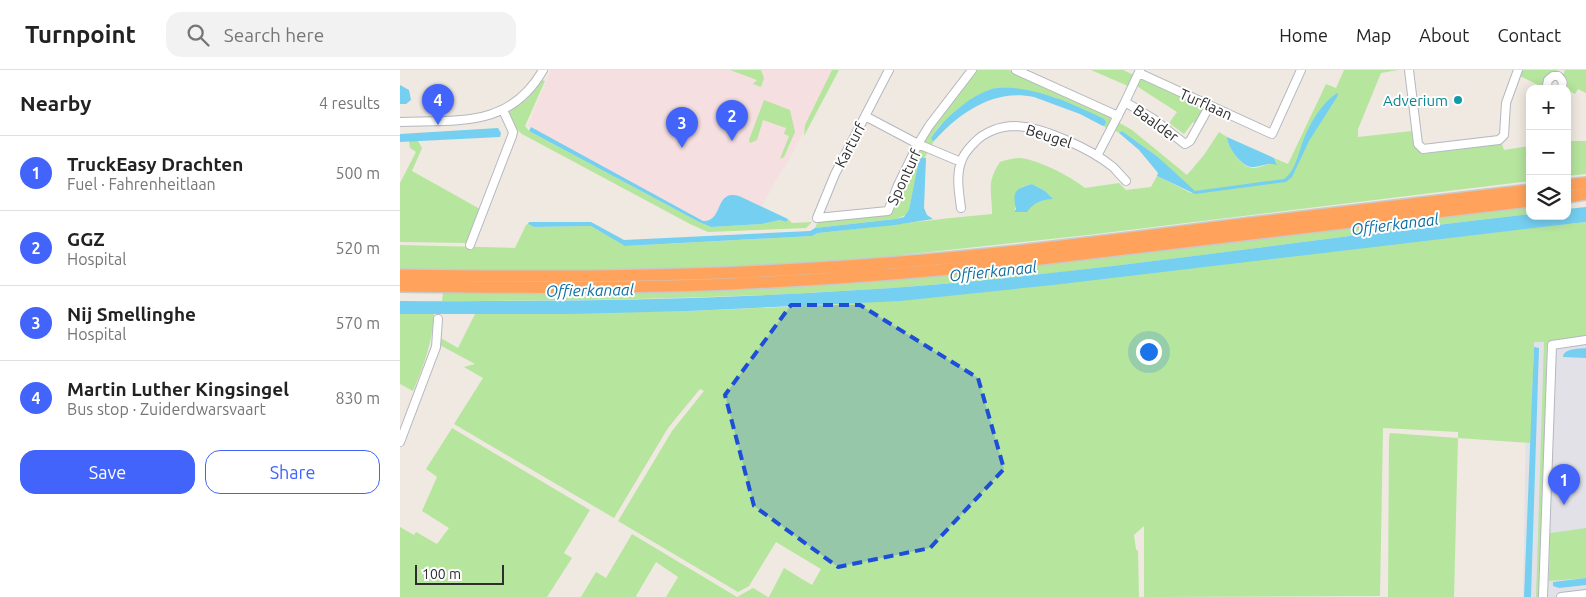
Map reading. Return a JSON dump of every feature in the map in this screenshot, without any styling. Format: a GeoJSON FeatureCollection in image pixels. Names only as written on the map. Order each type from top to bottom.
{"type":"FeatureCollection","features":[{"type":"Feature","properties":{"kind":"highway"},"geometry":{"type":"LineString","coordinates":[[1571,185],[1586,183]]}},
{"type":"Feature","properties":{"kind":"highway"},"geometry":{"type":"LineString","coordinates":[[400,275],[541,276],[672,274],[762,271],[894,262],[988,254],[1526,190]]}},
{"type":"Feature","properties":{"kind":"highway"},"geometry":{"type":"LineString","coordinates":[[1571,196],[1586,194]]}},
{"type":"Feature","properties":{"kind":"highway"},"geometry":{"type":"LineString","coordinates":[[400,286],[525,288],[664,286],[738,284],[906,273],[1000,264],[1526,201]]}},
{"type":"Feature","properties":{"kind":"street"},"geometry":{"type":"LineString","coordinates":[[400,122],[480,118],[504,110],[524,95],[543,70]]}},
{"type":"Feature","properties":{"kind":"street","name":"Karturf"},"geometry":{"type":"LineString","coordinates":[[835,174],[890,70]]}},
{"type":"Feature","properties":{"kind":"street","name":"Sponturf"},"geometry":{"type":"LineString","coordinates":[[835,174],[818,218],[885,213],[918,144],[929,126],[972,70]]}},
{"type":"Feature","properties":{"kind":"street","name":"Baalder"},"geometry":{"type":"LineString","coordinates":[[1016,70],[1118,116]]}},
{"type":"Feature","properties":{"kind":"street","name":"Turflaan"},"geometry":{"type":"LineString","coordinates":[[1125,102],[1140,72],[1272,134],[1301,70]]}},
{"type":"Feature","properties":{"kind":"street"},"geometry":{"type":"LineString","coordinates":[[1409,70],[1418,144],[1423,150],[1500,140],[1504,135],[1506,103],[1516,71]]}},
{"type":"Feature","properties":{"kind":"street"},"geometry":{"type":"LineString","coordinates":[[1548,85],[1548,80],[1560,73]]}},
{"type":"Feature","properties":{"kind":"street","name":"Baalder"},"geometry":{"type":"LineString","coordinates":[[1097,156],[1125,102],[1152,118],[1185,144],[1190,141],[1210,105]]}},
{"type":"Feature","properties":{"kind":"street"},"geometry":{"type":"LineString","coordinates":[[470,245],[512,136],[513,132],[504,110]]}},
{"type":"Feature","properties":{"kind":"street","name":"Karturf"},"geometry":{"type":"LineString","coordinates":[[865,116],[918,144],[961,162]]}},
{"type":"Feature","properties":{"kind":"street","name":"Beugel"},"geometry":{"type":"LineString","coordinates":[[961,208],[958,184],[961,162],[969,148],[977,140],[988,132],[1001,127],[1015,126],[1034,129],[1067,140],[1113,167],[1126,181]]}},
{"type":"Feature","properties":{"kind":"street"},"geometry":{"type":"LineString","coordinates":[[400,442],[436,347],[438,322]]}},
{"type":"Feature","properties":{"kind":"street"},"geometry":{"type":"LineString","coordinates":[[1543,597],[1552,345],[1586,340]]}},
{"type":"Feature","properties":{"kind":"street"},"geometry":{"type":"LineString","coordinates":[[1561,597],[1586,594]]}},
{"type":"Feature","properties":{"kind":"highlighted area"},"geometry":{"type":"Polygon","coordinates":[[[791,305],[860,305],[978,378],[1004,469],[930,548],[838,567],[754,506],[725,395],[791,305]]]}},
{"type":"Feature","properties":{"kind":"shaded area"},"geometry":{"type":"Polygon","coordinates":[[[551,70],[836,70],[756,218],[702,221],[528,126],[551,70]]]}},
{"type":"Feature","properties":{"kind":"shaded area"},"geometry":{"type":"Polygon","coordinates":[[[1586,230],[1586,597],[1523,597],[1529,237],[1586,230]]]}},
{"type":"Feature","properties":{"kind":"green space"},"geometry":{"type":"Polygon","coordinates":[[[730,70],[761,70],[764,78],[761,87],[753,84],[757,80],[730,70]]]}},
{"type":"Feature","properties":{"kind":"green space"},"geometry":{"type":"Polygon","coordinates":[[[832,70],[839,70],[804,136],[805,125],[832,70]]]}},
{"type":"Feature","properties":{"kind":"green space"},"geometry":{"type":"Polygon","coordinates":[[[975,70],[1009,70],[1113,116],[1114,119],[1109,129],[1054,97],[991,89],[960,107],[938,128],[931,138],[934,141],[925,157],[922,157],[908,214],[896,219],[815,228],[818,221],[888,215],[893,208],[918,149],[975,70]]]}},
{"type":"Feature","properties":{"kind":"green space"},"geometry":{"type":"Polygon","coordinates":[[[1091,70],[1123,70],[1134,75],[1128,86],[1091,70]]]}},
{"type":"Feature","properties":{"kind":"green space"},"geometry":{"type":"Polygon","coordinates":[[[1344,70],[1398,70],[1381,73],[1358,129],[1358,137],[1412,131],[1415,147],[1423,154],[1502,144],[1504,150],[1526,147],[1526,181],[1088,235],[864,259],[688,269],[556,272],[400,269],[400,245],[515,248],[528,224],[534,227],[591,226],[626,246],[812,236],[818,233],[992,214],[991,181],[996,169],[1000,162],[1017,158],[1028,159],[1045,165],[1085,188],[1119,183],[1126,190],[1151,187],[1157,176],[1191,193],[1194,191],[1158,157],[1122,131],[1119,133],[1114,130],[1118,122],[1132,130],[1187,175],[1204,155],[1219,132],[1227,137],[1230,146],[1240,161],[1249,167],[1254,168],[1277,164],[1274,158],[1288,164],[1326,84],[1336,88],[1344,70]],[[1032,184],[1022,187],[1014,212],[1031,206],[1038,201],[1052,199],[1045,191],[1032,184]]]}},
{"type":"Feature","properties":{"kind":"green space"},"geometry":{"type":"Polygon","coordinates":[[[1523,70],[1558,70],[1546,77],[1546,85],[1538,85],[1520,76],[1523,70]]]}},
{"type":"Feature","properties":{"kind":"green space"},"geometry":{"type":"Polygon","coordinates":[[[1565,70],[1586,70],[1586,93],[1578,89],[1575,94],[1571,92],[1571,85],[1565,85],[1566,80],[1563,75],[1565,70]]]}},
{"type":"Feature","properties":{"kind":"green space"},"geometry":{"type":"Polygon","coordinates":[[[1139,76],[1207,106],[1197,124],[1193,122],[1184,134],[1169,123],[1177,112],[1135,85],[1139,76]]]}},
{"type":"Feature","properties":{"kind":"green space"},"geometry":{"type":"Polygon","coordinates":[[[542,80],[545,81],[525,126],[529,131],[699,222],[711,227],[762,224],[780,220],[786,222],[788,219],[792,223],[812,222],[806,228],[708,232],[690,224],[522,134],[516,129],[508,111],[526,100],[542,80]]]}},
{"type":"Feature","properties":{"kind":"green space"},"geometry":{"type":"Polygon","coordinates":[[[764,100],[790,110],[795,132],[784,157],[780,159],[789,136],[784,134],[786,128],[763,120],[757,140],[750,143],[749,140],[764,100]]]}},
{"type":"Feature","properties":{"kind":"green space"},"geometry":{"type":"Polygon","coordinates":[[[409,141],[418,141],[422,148],[412,171],[480,209],[467,243],[400,242],[400,183],[416,152],[410,148],[409,141]]]}},
{"type":"Feature","properties":{"kind":"green space"},"geometry":{"type":"Polygon","coordinates":[[[1571,141],[1586,141],[1586,174],[1571,176],[1571,141]]]}},
{"type":"Feature","properties":{"kind":"green space"},"geometry":{"type":"Polygon","coordinates":[[[1526,207],[1526,214],[1080,270],[930,285],[686,298],[442,301],[443,292],[678,290],[796,286],[914,277],[1526,207]]]}},
{"type":"Feature","properties":{"kind":"green space"},"geometry":{"type":"Polygon","coordinates":[[[1586,222],[1586,337],[1547,342],[1540,597],[1536,597],[1544,342],[1534,342],[1531,443],[1458,438],[1458,432],[1383,428],[1380,596],[1144,597],[1144,526],[1134,535],[1138,551],[1139,597],[769,597],[784,568],[812,585],[821,569],[776,542],[749,586],[738,592],[618,521],[672,431],[704,391],[700,389],[668,428],[614,518],[454,424],[483,378],[464,367],[475,364],[438,344],[439,337],[458,348],[475,314],[689,311],[830,305],[1263,259],[1586,222]]]}},
{"type":"Feature","properties":{"kind":"green space"},"geometry":{"type":"Polygon","coordinates":[[[400,314],[434,314],[427,354],[413,391],[400,384],[400,314]]]}},
{"type":"Feature","properties":{"kind":"green space"},"geometry":{"type":"Polygon","coordinates":[[[452,428],[590,510],[564,553],[572,558],[547,597],[400,597],[400,527],[414,535],[416,532],[437,544],[449,528],[422,511],[437,477],[426,469],[452,428]]]}},
{"type":"Feature","properties":{"kind":"green space"},"geometry":{"type":"Polygon","coordinates":[[[1390,433],[1458,438],[1454,597],[1388,597],[1390,433]]]}},
{"type":"Feature","properties":{"kind":"green space"},"geometry":{"type":"Polygon","coordinates":[[[1586,528],[1586,578],[1549,581],[1550,533],[1586,528]]]}},
{"type":"Feature","properties":{"kind":"green space"},"geometry":{"type":"Polygon","coordinates":[[[632,534],[737,597],[666,597],[678,577],[656,562],[637,597],[581,597],[596,572],[606,578],[632,534]]]}},
{"type":"Feature","properties":{"kind":"green space"},"geometry":{"type":"Polygon","coordinates":[[[753,588],[768,597],[737,597],[753,588]]]}},
{"type":"Feature","properties":{"kind":"water"},"geometry":{"type":"Polygon","coordinates":[[[400,85],[409,90],[411,100],[406,104],[400,104],[400,85]]]}},
{"type":"Feature","properties":{"kind":"water"},"geometry":{"type":"Polygon","coordinates":[[[1013,88],[1048,95],[1071,104],[1104,119],[1105,125],[1103,126],[1080,114],[1034,97],[1005,96],[978,105],[966,112],[934,141],[932,140],[931,138],[942,124],[972,98],[992,89],[1013,88]]]}},
{"type":"Feature","properties":{"kind":"water"},"geometry":{"type":"Polygon","coordinates":[[[1337,93],[1337,97],[1309,141],[1292,177],[1286,182],[1195,194],[1157,176],[1158,173],[1139,150],[1119,133],[1122,131],[1158,157],[1195,191],[1284,179],[1294,167],[1309,127],[1321,108],[1337,93]]]}},
{"type":"Feature","properties":{"kind":"water"},"geometry":{"type":"Polygon","coordinates":[[[531,127],[703,221],[714,217],[722,201],[731,195],[739,196],[788,219],[786,222],[780,220],[762,224],[711,227],[529,131],[531,127]]]}},
{"type":"Feature","properties":{"kind":"water"},"geometry":{"type":"Polygon","coordinates":[[[498,128],[501,133],[500,137],[400,142],[400,134],[498,128]]]}},
{"type":"Feature","properties":{"kind":"water"},"geometry":{"type":"Polygon","coordinates":[[[1227,137],[1274,158],[1277,165],[1268,164],[1250,167],[1245,165],[1236,156],[1227,137]]]}},
{"type":"Feature","properties":{"kind":"water"},"geometry":{"type":"Polygon","coordinates":[[[922,157],[926,158],[924,208],[927,215],[933,219],[818,233],[812,236],[625,246],[591,226],[534,227],[528,224],[529,222],[591,222],[624,240],[810,231],[815,228],[896,219],[904,217],[909,210],[919,160],[922,157]]]}},
{"type":"Feature","properties":{"kind":"water"},"geometry":{"type":"Polygon","coordinates":[[[1032,184],[1045,191],[1053,199],[1038,202],[1027,212],[1014,212],[1016,209],[1014,198],[1016,192],[1022,187],[1032,184]]]}},
{"type":"Feature","properties":{"kind":"water"},"geometry":{"type":"Polygon","coordinates":[[[1586,207],[1586,222],[1053,285],[900,301],[689,311],[569,314],[400,314],[400,301],[665,299],[798,294],[930,285],[1080,270],[1526,214],[1526,220],[1571,220],[1571,209],[1586,207]]]}},
{"type":"Feature","properties":{"kind":"water"},"geometry":{"type":"Polygon","coordinates":[[[1534,347],[1539,348],[1531,597],[1524,597],[1534,347]]]}},
{"type":"Feature","properties":{"kind":"water"},"geometry":{"type":"Polygon","coordinates":[[[1586,348],[1586,358],[1563,357],[1569,350],[1586,348]]]}},
{"type":"Feature","properties":{"kind":"water"},"geometry":{"type":"Polygon","coordinates":[[[1586,578],[1586,585],[1559,588],[1553,586],[1553,582],[1586,578]]]}},
{"type":"Feature","properties":{"kind":"place","name":"Adverium"},"geometry":{"type":"Point","coordinates":[1458,100]}},
{"type":"Feature","properties":{"kind":"place","name":"Martin Luther Kingsingel"},"geometry":{"type":"Point","coordinates":[438,125]}},
{"type":"Feature","properties":{"kind":"place","name":"GGZ"},"geometry":{"type":"Point","coordinates":[732,141]}},
{"type":"Feature","properties":{"kind":"place","name":"Nij Smellinghe"},"geometry":{"type":"Point","coordinates":[682,148]}},
{"type":"Feature","properties":{"kind":"place","name":"TruckEasy Drachten"},"geometry":{"type":"Point","coordinates":[1564,505]}},
{"type":"Feature","properties":{"kind":"water label","name":"Offierkanaal"},"geometry":{"type":"Point","coordinates":[1395,224]}},
{"type":"Feature","properties":{"kind":"water label","name":"Offierkanaal"},"geometry":{"type":"Point","coordinates":[993,271]}},
{"type":"Feature","properties":{"kind":"water label","name":"Offierkanaal"},"geometry":{"type":"Point","coordinates":[590,290]}}]}
